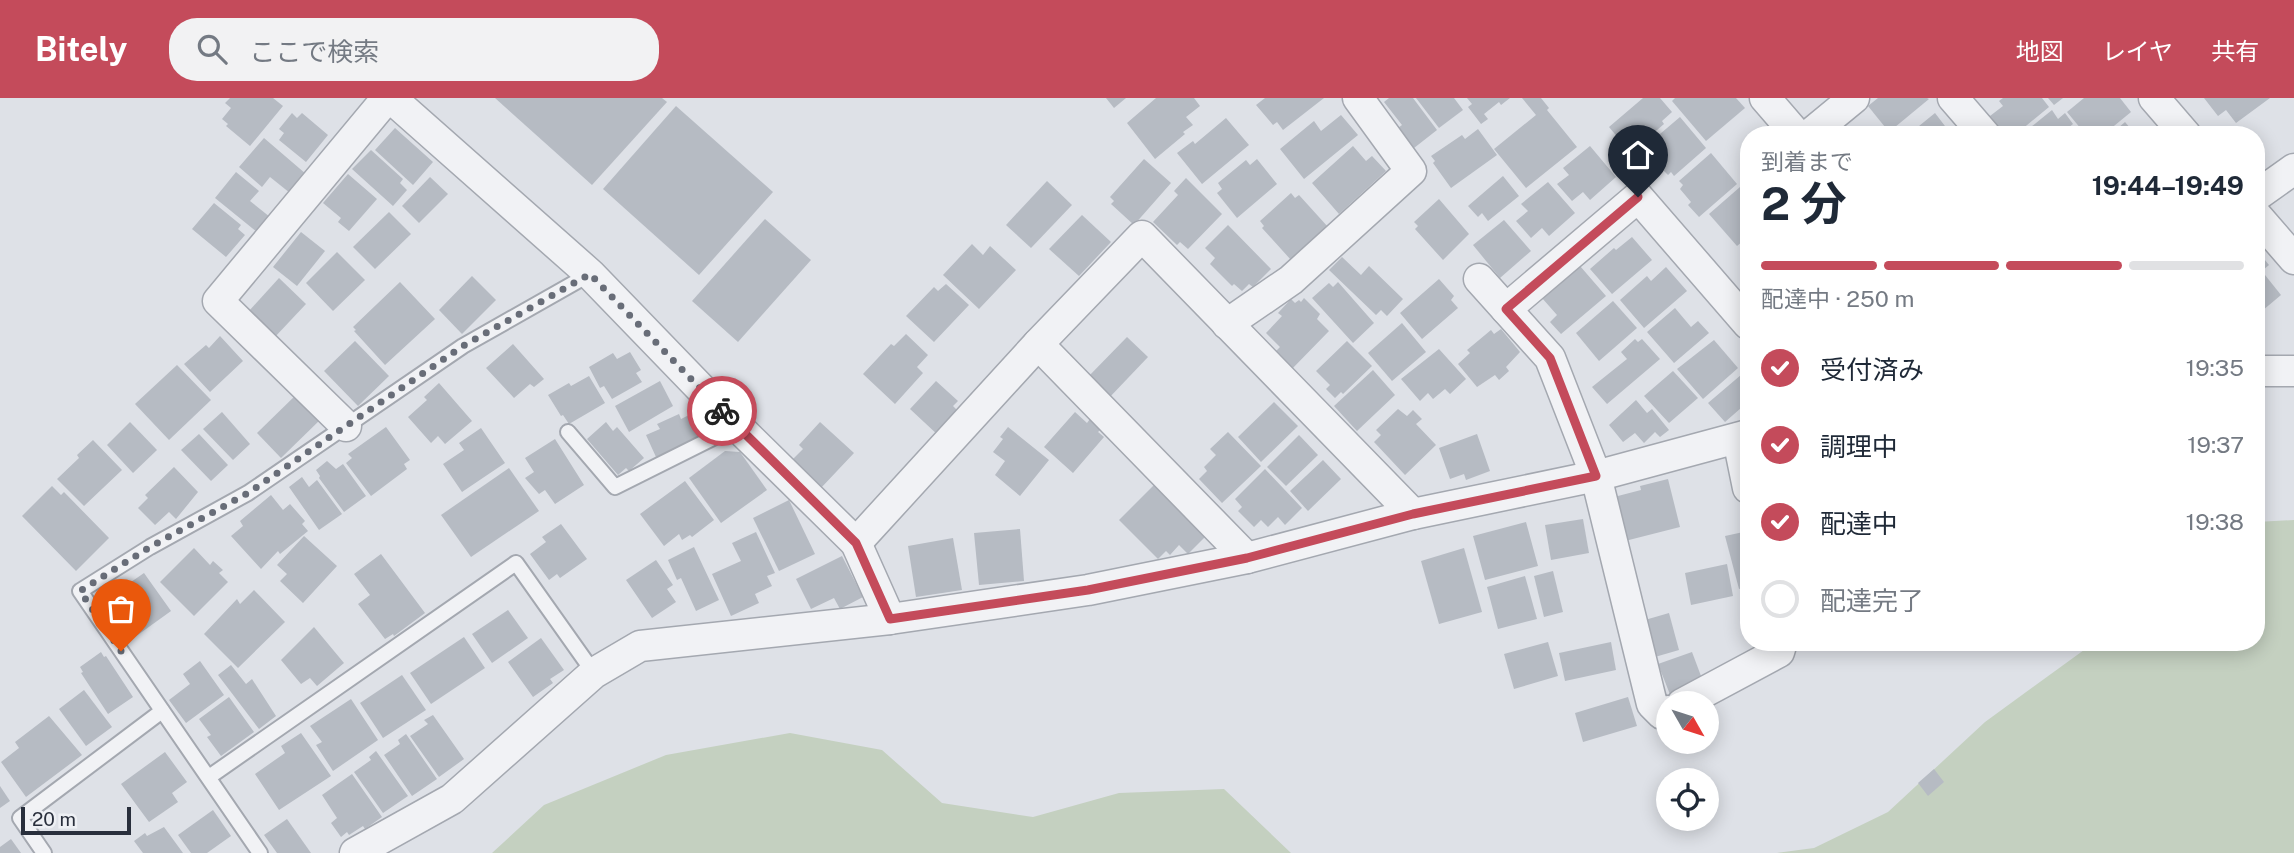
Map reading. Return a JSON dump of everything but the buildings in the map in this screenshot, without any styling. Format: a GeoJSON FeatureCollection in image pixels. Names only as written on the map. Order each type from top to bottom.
{"type":"FeatureCollection","features":[{"type":"Feature","properties":{"kind":"street"},"geometry":{"type":"LineString","coordinates":[[346,426],[218,301],[389,98],[590,274],[737,426],[856,543],[890,619]]}},
{"type":"Feature","properties":{"kind":"street"},"geometry":{"type":"LineString","coordinates":[[1227,324],[1291,280],[1411,171],[1358,98]]}},
{"type":"Feature","properties":{"kind":"street"},"geometry":{"type":"LineString","coordinates":[[1765,98],[1789,126]]}},
{"type":"Feature","properties":{"kind":"street"},"geometry":{"type":"LineString","coordinates":[[1820,126],[1854,98]]}},
{"type":"Feature","properties":{"kind":"street"},"geometry":{"type":"LineString","coordinates":[[1953,98],[1977,126]]}},
{"type":"Feature","properties":{"kind":"street"},"geometry":{"type":"LineString","coordinates":[[2154,98],[2178,126]]}},
{"type":"Feature","properties":{"kind":"street"},"geometry":{"type":"LineString","coordinates":[[2265,190],[2294,169]]}},
{"type":"Feature","properties":{"kind":"street"},"geometry":{"type":"LineString","coordinates":[[1506,309],[1638,197],[1740,315]]}},
{"type":"Feature","properties":{"kind":"street"},"geometry":{"type":"LineString","coordinates":[[2265,225],[2294,259]]}},
{"type":"Feature","properties":{"kind":"street"},"geometry":{"type":"LineString","coordinates":[[856,543],[1038,344],[1142,236],[1413,514]]}},
{"type":"Feature","properties":{"kind":"street"},"geometry":{"type":"LineString","coordinates":[[1479,279],[1550,358],[1596,476],[1652,704],[1656,708]]}},
{"type":"Feature","properties":{"kind":"street"},"geometry":{"type":"LineString","coordinates":[[1038,344],[1247,558]]}},
{"type":"Feature","properties":{"kind":"street"},"geometry":{"type":"LineString","coordinates":[[2265,371],[2294,371]]}},
{"type":"Feature","properties":{"kind":"street"},"geometry":{"type":"LineString","coordinates":[[355,853],[452,799],[594,673],[640,646],[890,619],[1088,590],[1247,558],[1413,514],[1596,476],[1740,438]]}},
{"type":"Feature","properties":{"kind":"street"},"geometry":{"type":"LineString","coordinates":[[1706,691],[1779,651]]}},
{"type":"Feature","properties":{"kind":"lane"},"geometry":{"type":"LineString","coordinates":[[260,853],[80,591],[150,547],[248,493],[463,346],[590,274]]}},
{"type":"Feature","properties":{"kind":"lane"},"geometry":{"type":"LineString","coordinates":[[568,432],[615,487],[737,426]]}},
{"type":"Feature","properties":{"kind":"lane"},"geometry":{"type":"LineString","coordinates":[[209,777],[516,564],[594,673]]}},
{"type":"Feature","properties":{"kind":"lane"},"geometry":{"type":"LineString","coordinates":[[44,853],[20,818],[162,710]]}},
{"type":"Feature","properties":{"kind":"green space"},"geometry":{"type":"Polygon","coordinates":[[[2294,520],[2294,853],[1777,853],[1814,848],[1888,812],[1985,722],[2083,651],[2265,651],[2265,522],[2294,520]]]}},
{"type":"Feature","properties":{"kind":"green space"},"geometry":{"type":"Polygon","coordinates":[[[790,733],[882,750],[942,803],[1033,817],[1119,793],[1224,789],[1291,853],[492,853],[544,805],[666,755],[790,733]]]}},
{"type":"Feature","properties":{"kind":"way so far"},"geometry":{"type":"LineString","coordinates":[[121,651],[80,591],[150,547],[248,493],[463,346],[590,274],[722,411]]}},
{"type":"Feature","properties":{"kind":"route"},"geometry":{"type":"LineString","coordinates":[[722,411],[856,543],[890,619],[1088,590],[1247,558],[1413,514],[1596,476],[1550,358],[1506,309],[1638,197]]}}]}
